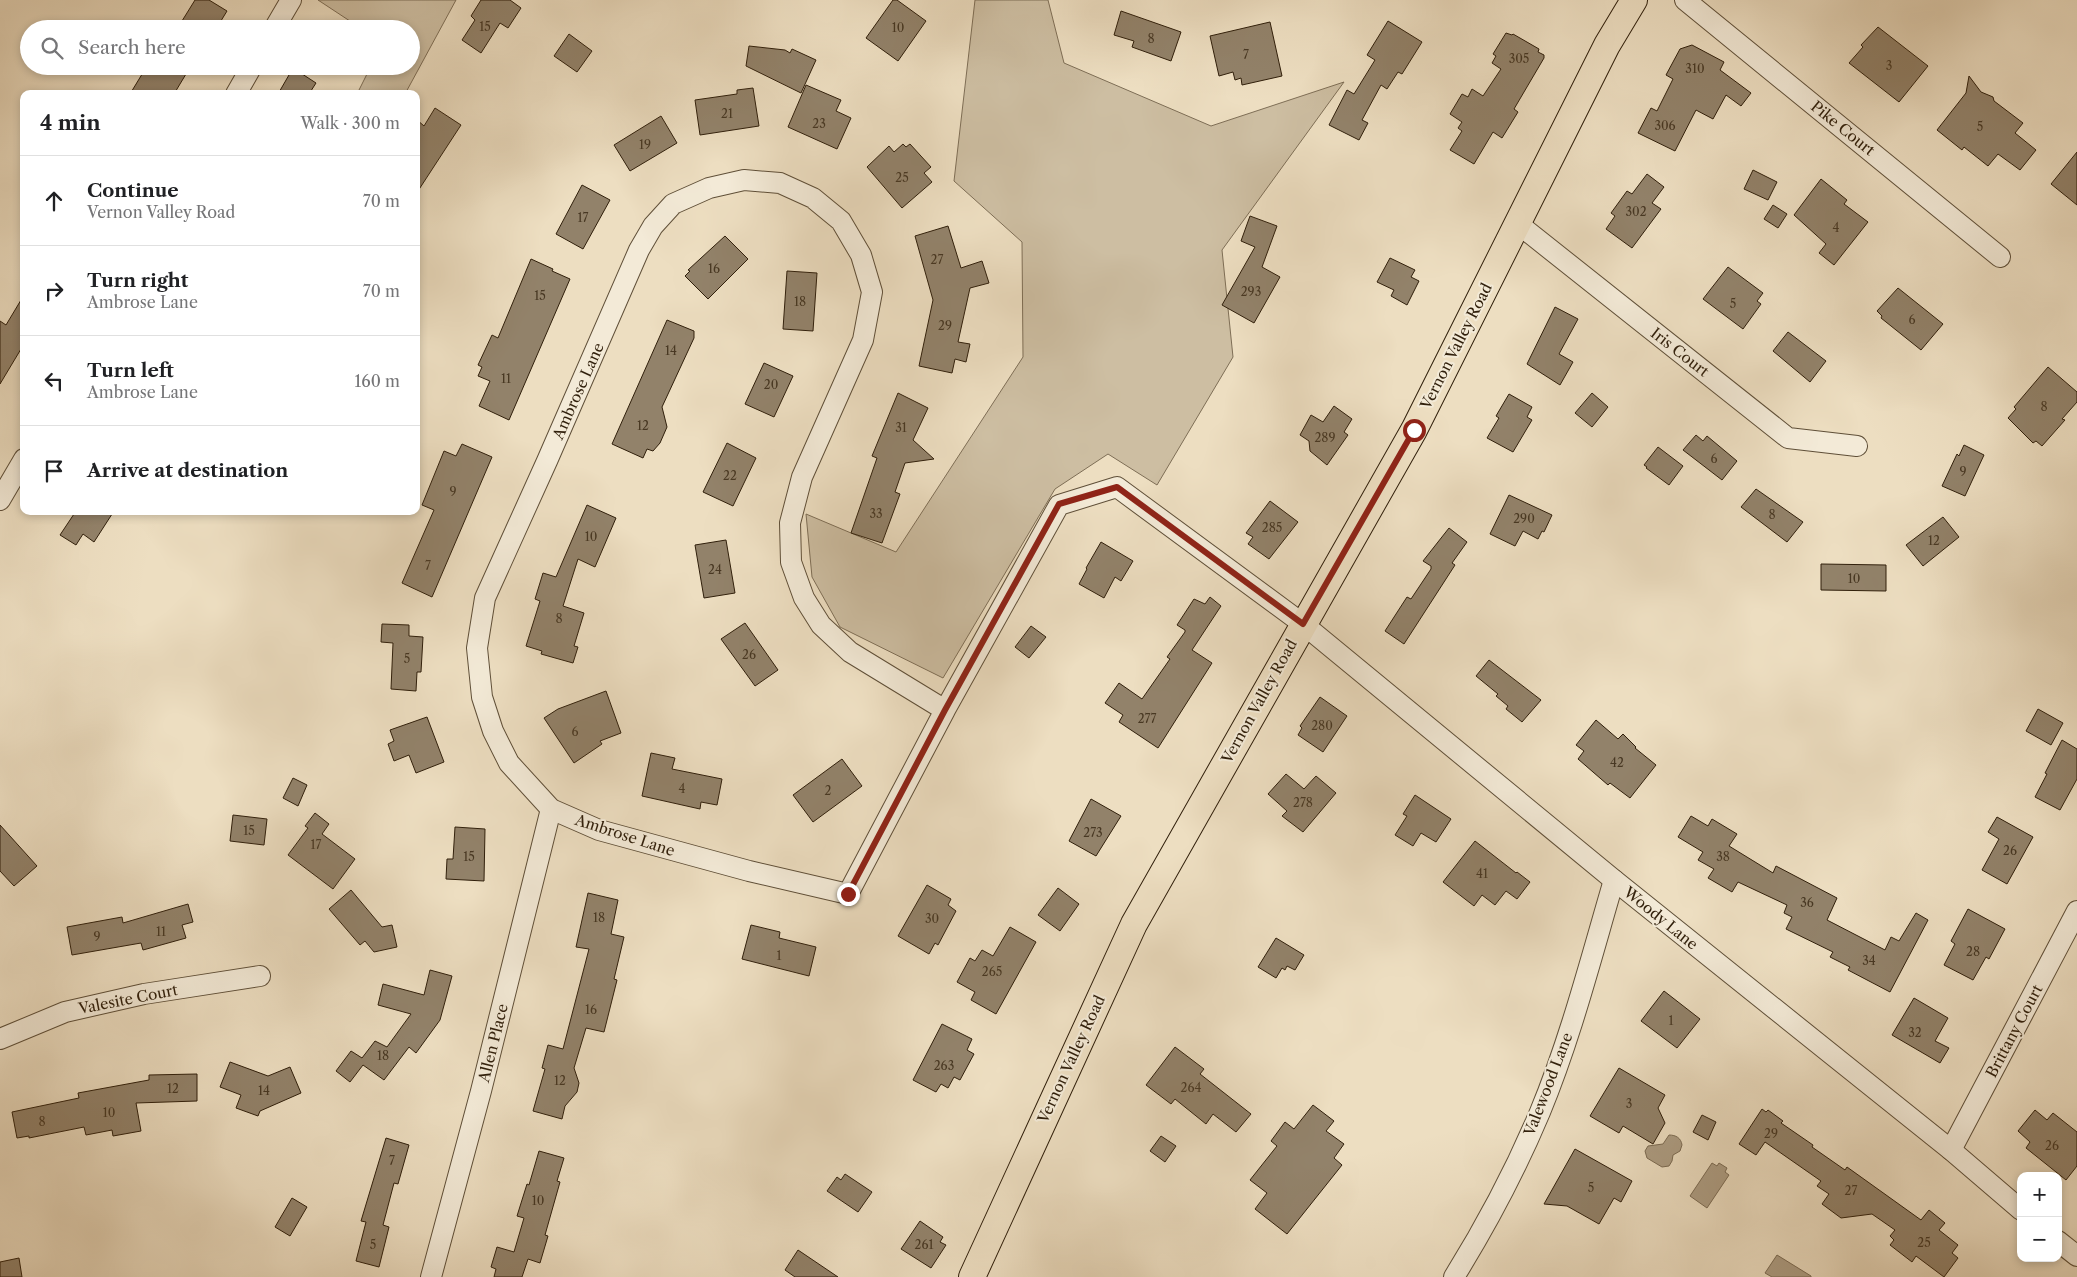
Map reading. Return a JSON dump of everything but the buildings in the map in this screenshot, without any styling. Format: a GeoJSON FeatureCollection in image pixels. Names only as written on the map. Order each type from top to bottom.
{"type":"FeatureCollection","features":[{"type":"Feature","properties":{"kind":"main road","name":"Vernon Valley Road"},"geometry":{"type":"LineString","coordinates":[[972,1277],[1134,924],[1414,430],[1607,45],[1634,0]]}},
{"type":"Feature","properties":{"kind":"street"},"geometry":{"type":"LineString","coordinates":[[279,20],[290,0]]}},
{"type":"Feature","properties":{"kind":"street","name":"Pike Court"},"geometry":{"type":"LineString","coordinates":[[1685,0],[2000,257]]}},
{"type":"Feature","properties":{"kind":"street"},"geometry":{"type":"LineString","coordinates":[[238,90],[247,75]]}},
{"type":"Feature","properties":{"kind":"street","name":"Ambrose Lane"},"geometry":{"type":"LineString","coordinates":[[945,710],[850,652],[821,625],[804,598],[790,562],[790,523],[802,477],[863,340],[872,292],[862,255],[841,222],[813,198],[780,183],[744,180],[709,188],[673,204],[654,226],[639,250],[485,598],[477,648],[482,697],[492,731],[509,763],[551,809],[599,830],[749,871],[848,894],[945,710],[1059,504],[1117,487],[1303,624]]}},
{"type":"Feature","properties":{"kind":"street","name":"Iris Court"},"geometry":{"type":"LineString","coordinates":[[1517,223],[1788,438],[1857,446]]}},
{"type":"Feature","properties":{"kind":"street"},"geometry":{"type":"LineString","coordinates":[[0,500],[20,466]]}},
{"type":"Feature","properties":{"kind":"street","name":"Woody Lane"},"geometry":{"type":"LineString","coordinates":[[1303,624],[1614,880],[1951,1150],[2017,1207]]}},
{"type":"Feature","properties":{"kind":"street","name":"Allen Place"},"geometry":{"type":"LineString","coordinates":[[431,1277],[481,1091],[551,809]]}},
{"type":"Feature","properties":{"kind":"street","name":"Valewood Lane"},"geometry":{"type":"LineString","coordinates":[[1454,1277],[1517,1164],[1540,1110],[1579,999],[1614,880]]}},
{"type":"Feature","properties":{"kind":"street","name":"Brittany Court"},"geometry":{"type":"LineString","coordinates":[[1951,1150],[2077,911]]}},
{"type":"Feature","properties":{"kind":"street","name":"Valesite Court"},"geometry":{"type":"LineString","coordinates":[[0,1039],[65,1012],[144,994],[260,976]]}},
{"type":"Feature","properties":{"kind":"street"},"geometry":{"type":"LineString","coordinates":[[2062,1244],[2077,1256]]}},
{"type":"Feature","properties":{"kind":"shaded area"},"geometry":{"type":"Polygon","coordinates":[[[318,0],[456,0],[420,66],[420,20],[348,20],[318,0]]]}},
{"type":"Feature","properties":{"kind":"shaded area"},"geometry":{"type":"Polygon","coordinates":[[[975,0],[1048,0],[1064,63],[1211,126],[1344,82],[1222,250],[1233,357],[1157,485],[1108,454],[1055,489],[943,678],[840,627],[812,577],[806,514],[896,552],[1023,357],[1022,242],[954,181],[975,0]]]}},
{"type":"Feature","properties":{"kind":"shaded area"},"geometry":{"type":"Polygon","coordinates":[[[366,75],[415,75],[407,90],[359,90],[366,75]]]}},
{"type":"Feature","properties":{"kind":"shaded area"},"geometry":{"type":"Polygon","coordinates":[[[1669,1135],[1678,1137],[1682,1145],[1680,1151],[1673,1155],[1669,1166],[1662,1167],[1647,1158],[1645,1151],[1648,1146],[1663,1144],[1669,1135]]]}},
{"type":"Feature","properties":{"kind":"shaded area"},"geometry":{"type":"Polygon","coordinates":[[[1712,1163],[1717,1166],[1719,1163],[1727,1168],[1725,1172],[1729,1175],[1707,1208],[1690,1196],[1712,1163]]]}},
{"type":"Feature","properties":{"kind":"shaded area"},"geometry":{"type":"Polygon","coordinates":[[[1777,1255],[1811,1277],[1772,1277],[1765,1273],[1777,1255]]]}},
{"type":"Feature","properties":{"kind":"route"},"geometry":{"type":"LineString","coordinates":[[848,894],[945,710],[1059,504],[1117,487],[1303,624],[1414,430]]}}]}
